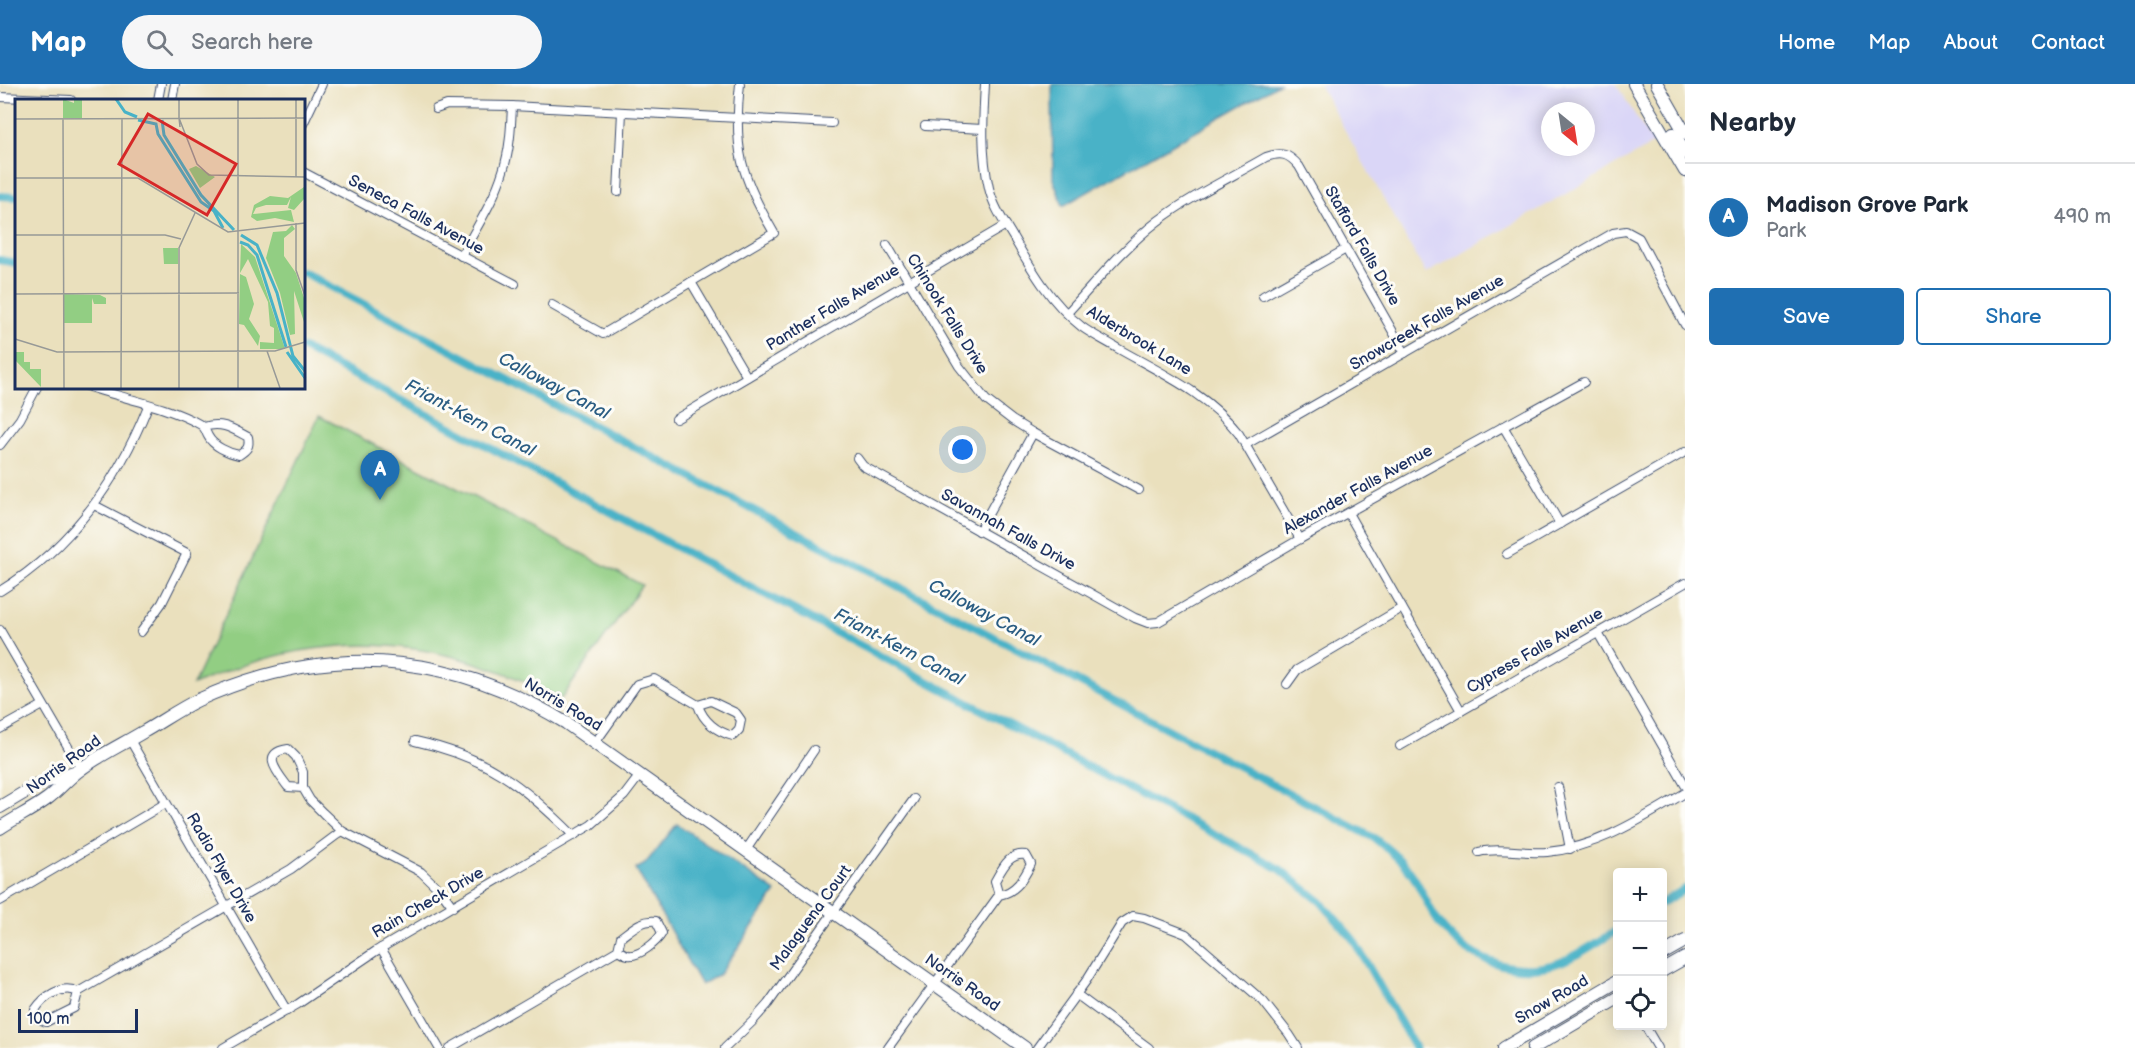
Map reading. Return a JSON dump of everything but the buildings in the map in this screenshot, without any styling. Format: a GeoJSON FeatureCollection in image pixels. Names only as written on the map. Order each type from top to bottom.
{"type":"FeatureCollection","features":[{"type":"Feature","properties":{"kind":"street"},"geometry":{"type":"LineString","coordinates":[[158,99],[161,84]]}},
{"type":"Feature","properties":{"kind":"street"},"geometry":{"type":"LineString","coordinates":[[172,99],[175,84]]}},
{"type":"Feature","properties":{"kind":"street"},"geometry":{"type":"LineString","coordinates":[[304,122],[322,84]]}},
{"type":"Feature","properties":{"kind":"street"},"geometry":{"type":"LineString","coordinates":[[552,305],[603,334],[774,233],[755,201],[744,174],[736,118],[740,84]]}},
{"type":"Feature","properties":{"kind":"street","name":"Alderbrook Lane"},"geometry":{"type":"LineString","coordinates":[[985,84],[983,152],[989,191],[1036,277],[1052,299],[1082,327],[1202,398],[1228,420],[1300,539]]}},
{"type":"Feature","properties":{"kind":"street"},"geometry":{"type":"LineString","coordinates":[[1652,84],[1664,96]]}},
{"type":"Feature","properties":{"kind":"street"},"geometry":{"type":"LineString","coordinates":[[1657,84],[1685,132]]}},
{"type":"Feature","properties":{"kind":"street"},"geometry":{"type":"LineString","coordinates":[[1635,85],[1654,102],[1685,152]]}},
{"type":"Feature","properties":{"kind":"street"},"geometry":{"type":"LineString","coordinates":[[1635,85],[1685,171]]}},
{"type":"Feature","properties":{"kind":"street"},"geometry":{"type":"LineString","coordinates":[[0,97],[47,99]]}},
{"type":"Feature","properties":{"kind":"street"},"geometry":{"type":"LineString","coordinates":[[436,109],[447,105],[512,106],[832,123]]}},
{"type":"Feature","properties":{"kind":"street"},"geometry":{"type":"LineString","coordinates":[[461,256],[503,171],[510,136],[512,106]]}},
{"type":"Feature","properties":{"kind":"street"},"geometry":{"type":"LineString","coordinates":[[618,192],[622,112]]}},
{"type":"Feature","properties":{"kind":"street"},"geometry":{"type":"LineString","coordinates":[[925,126],[983,129]]}},
{"type":"Feature","properties":{"kind":"street","name":"Stafford Falls Drive"},"geometry":{"type":"LineString","coordinates":[[1067,313],[1135,241],[1166,216],[1266,157],[1279,152],[1290,156],[1299,166],[1405,353]]}},
{"type":"Feature","properties":{"kind":"street","name":"Seneca Falls Avenue"},"geometry":{"type":"LineString","coordinates":[[304,173],[515,284]]}},
{"type":"Feature","properties":{"kind":"street","name":"Panther Falls Avenue"},"geometry":{"type":"LineString","coordinates":[[676,419],[1006,225]]}},
{"type":"Feature","properties":{"kind":"street","name":"Snowcreek Falls Avenue"},"geometry":{"type":"LineString","coordinates":[[1245,445],[1613,233],[1626,231],[1638,238],[1685,325]]}},
{"type":"Feature","properties":{"kind":"street","name":"Chinook Falls Drive"},"geometry":{"type":"LineString","coordinates":[[887,244],[972,385],[1000,411],[1033,433],[1139,490]]}},
{"type":"Feature","properties":{"kind":"street"},"geometry":{"type":"LineString","coordinates":[[1263,296],[1346,249]]}},
{"type":"Feature","properties":{"kind":"street"},"geometry":{"type":"LineString","coordinates":[[691,282],[747,377]]}},
{"type":"Feature","properties":{"kind":"street","name":"Alexander Falls Avenue"},"geometry":{"type":"LineString","coordinates":[[1148,623],[1158,622],[1300,539],[1584,382]]}},
{"type":"Feature","properties":{"kind":"street"},"geometry":{"type":"LineString","coordinates":[[0,445],[20,419],[36,388]]}},
{"type":"Feature","properties":{"kind":"street"},"geometry":{"type":"LineString","coordinates":[[92,388],[181,416],[204,427],[223,424],[248,437],[249,444],[246,450],[239,455],[231,454],[213,443],[208,438],[204,427]]}},
{"type":"Feature","properties":{"kind":"street"},"geometry":{"type":"LineString","coordinates":[[0,591],[54,550],[94,505],[126,456],[148,406]]}},
{"type":"Feature","properties":{"kind":"street"},"geometry":{"type":"LineString","coordinates":[[1503,426],[1560,524]]}},
{"type":"Feature","properties":{"kind":"street"},"geometry":{"type":"LineString","coordinates":[[979,531],[1033,433]]}},
{"type":"Feature","properties":{"kind":"street"},"geometry":{"type":"LineString","coordinates":[[1507,554],[1685,452]]}},
{"type":"Feature","properties":{"kind":"street","name":"Savannah Falls Drive"},"geometry":{"type":"LineString","coordinates":[[857,458],[863,466],[1135,618],[1148,623]]}},
{"type":"Feature","properties":{"kind":"street"},"geometry":{"type":"LineString","coordinates":[[94,505],[187,553],[162,603],[141,632]]}},
{"type":"Feature","properties":{"kind":"street"},"geometry":{"type":"LineString","coordinates":[[1348,513],[1461,711]]}},
{"type":"Feature","properties":{"kind":"street","name":"Cypress Falls Avenue"},"geometry":{"type":"LineString","coordinates":[[1400,746],[1685,583]]}},
{"type":"Feature","properties":{"kind":"street"},"geometry":{"type":"LineString","coordinates":[[1287,684],[1297,670],[1402,608]]}},
{"type":"Feature","properties":{"kind":"street"},"geometry":{"type":"LineString","coordinates":[[0,630],[81,769],[37,785],[0,807]]}},
{"type":"Feature","properties":{"kind":"street"},"geometry":{"type":"LineString","coordinates":[[1598,633],[1685,785]]}},
{"type":"Feature","properties":{"kind":"street","name":"Norris Road"},"geometry":{"type":"LineString","coordinates":[[0,828],[47,799],[81,769],[198,700],[247,680],[303,666],[360,661],[434,668],[484,682],[542,708],[595,743],[1025,1048]]}},
{"type":"Feature","properties":{"kind":"street"},"geometry":{"type":"LineString","coordinates":[[595,743],[637,684],[654,679],[698,705],[702,715],[724,733],[733,736],[739,730],[741,720],[736,713],[711,701],[698,705]]}},
{"type":"Feature","properties":{"kind":"street"},"geometry":{"type":"LineString","coordinates":[[0,729],[43,705]]}},
{"type":"Feature","properties":{"kind":"street","name":"Radio Flyer Drive"},"geometry":{"type":"LineString","coordinates":[[130,740],[287,1011]]}},
{"type":"Feature","properties":{"kind":"street"},"geometry":{"type":"LineString","coordinates":[[415,741],[458,753],[497,771],[531,795],[574,836]]}},
{"type":"Feature","properties":{"kind":"street"},"geometry":{"type":"LineString","coordinates":[[303,788],[288,787],[279,775],[273,761],[277,750],[288,749],[296,757],[303,771],[303,788],[310,800],[342,831],[421,872],[453,906]]}},
{"type":"Feature","properties":{"kind":"street"},"geometry":{"type":"LineString","coordinates":[[746,850],[814,750]]}},
{"type":"Feature","properties":{"kind":"street","name":"Rain Check Drive"},"geometry":{"type":"LineString","coordinates":[[223,1048],[287,1011],[381,948],[574,836],[608,812],[640,775]]}},
{"type":"Feature","properties":{"kind":"street"},"geometry":{"type":"LineString","coordinates":[[1558,787],[1570,849]]}},
{"type":"Feature","properties":{"kind":"street"},"geometry":{"type":"LineString","coordinates":[[1479,852],[1493,849],[1544,852],[1570,849],[1623,830],[1685,793]]}},
{"type":"Feature","properties":{"kind":"street","name":"Malaguena Court"},"geometry":{"type":"LineString","coordinates":[[725,1048],[768,1004],[914,799]]}},
{"type":"Feature","properties":{"kind":"street"},"geometry":{"type":"LineString","coordinates":[[0,902],[166,803]]}},
{"type":"Feature","properties":{"kind":"street"},"geometry":{"type":"LineString","coordinates":[[78,992],[71,988],[53,993],[35,1010],[37,1018],[46,1022],[74,1008],[78,992],[291,868],[342,831]]}},
{"type":"Feature","properties":{"kind":"street"},"geometry":{"type":"LineString","coordinates":[[888,1048],[999,895],[1016,888],[1024,877],[1031,864],[1026,855],[1012,856],[1003,868],[995,881],[999,895]]}},
{"type":"Feature","properties":{"kind":"street"},"geometry":{"type":"LineString","coordinates":[[1037,1048],[1076,994],[1122,923],[1133,916],[1186,934],[1263,1001],[1298,1048]]}},
{"type":"Feature","properties":{"kind":"street"},"geometry":{"type":"LineString","coordinates":[[450,1048],[618,950],[621,937],[635,927],[648,920],[656,921],[660,927],[662,933],[657,941],[635,954],[628,955],[618,950]]}},
{"type":"Feature","properties":{"kind":"street"},"geometry":{"type":"LineString","coordinates":[[1667,951],[1685,941]]}},
{"type":"Feature","properties":{"kind":"street"},"geometry":{"type":"LineString","coordinates":[[381,948],[439,1048]]}},
{"type":"Feature","properties":{"kind":"street"},"geometry":{"type":"LineString","coordinates":[[1667,968],[1685,958]]}},
{"type":"Feature","properties":{"kind":"street","name":"Snow Road"},"geometry":{"type":"LineString","coordinates":[[1504,1048],[1613,983]]}},
{"type":"Feature","properties":{"kind":"street"},"geometry":{"type":"LineString","coordinates":[[1076,994],[1149,1048]]}},
{"type":"Feature","properties":{"kind":"street","name":"Snow Road"},"geometry":{"type":"LineString","coordinates":[[1533,1048],[1613,1000]]}},
{"type":"Feature","properties":{"kind":"street"},"geometry":{"type":"LineString","coordinates":[[1647,1030],[1658,1048]]}},
{"type":"Feature","properties":{"kind":"shaded area"},"geometry":{"type":"Polygon","coordinates":[[[1319,84],[1616,84],[1653,144],[1426,274],[1319,84]]]}},
{"type":"Feature","properties":{"kind":"green space"},"geometry":{"type":"Polygon","coordinates":[[[319,416],[642,585],[561,699],[515,677],[469,661],[424,650],[379,646],[334,646],[288,653],[241,666],[193,685],[319,416]]]}},
{"type":"Feature","properties":{"kind":"water"},"geometry":{"type":"Polygon","coordinates":[[[1052,84],[1279,84],[1063,206],[1053,179],[1052,84]]]}},
{"type":"Feature","properties":{"kind":"water"},"geometry":{"type":"Polygon","coordinates":[[[677,824],[776,892],[720,974],[701,985],[636,869],[645,864],[677,824]]]}},
{"type":"Feature","properties":{"kind":"waterway","name":"Calloway Canal"},"geometry":{"type":"LineString","coordinates":[[0,196],[15,197]]}},
{"type":"Feature","properties":{"kind":"waterway","name":"Friant-Kern Canal"},"geometry":{"type":"LineString","coordinates":[[0,260],[15,263]]}},
{"type":"Feature","properties":{"kind":"waterway","name":"Calloway Canal"},"geometry":{"type":"LineString","coordinates":[[304,273],[1374,838],[1409,871],[1443,928],[1454,940],[1481,957],[1511,967],[1542,967],[1574,956],[1613,933]]}},
{"type":"Feature","properties":{"kind":"waterway","name":"Friant-Kern Canal"},"geometry":{"type":"LineString","coordinates":[[304,349],[1280,869],[1321,902],[1353,939],[1415,1048]]}},
{"type":"Feature","properties":{"kind":"waterway","name":"Calloway Canal"},"geometry":{"type":"LineString","coordinates":[[1667,900],[1685,889]]}},
{"type":"Feature","properties":{"kind":"place","name":"Madison Grove Park"},"geometry":{"type":"Point","coordinates":[380,500]}}]}
